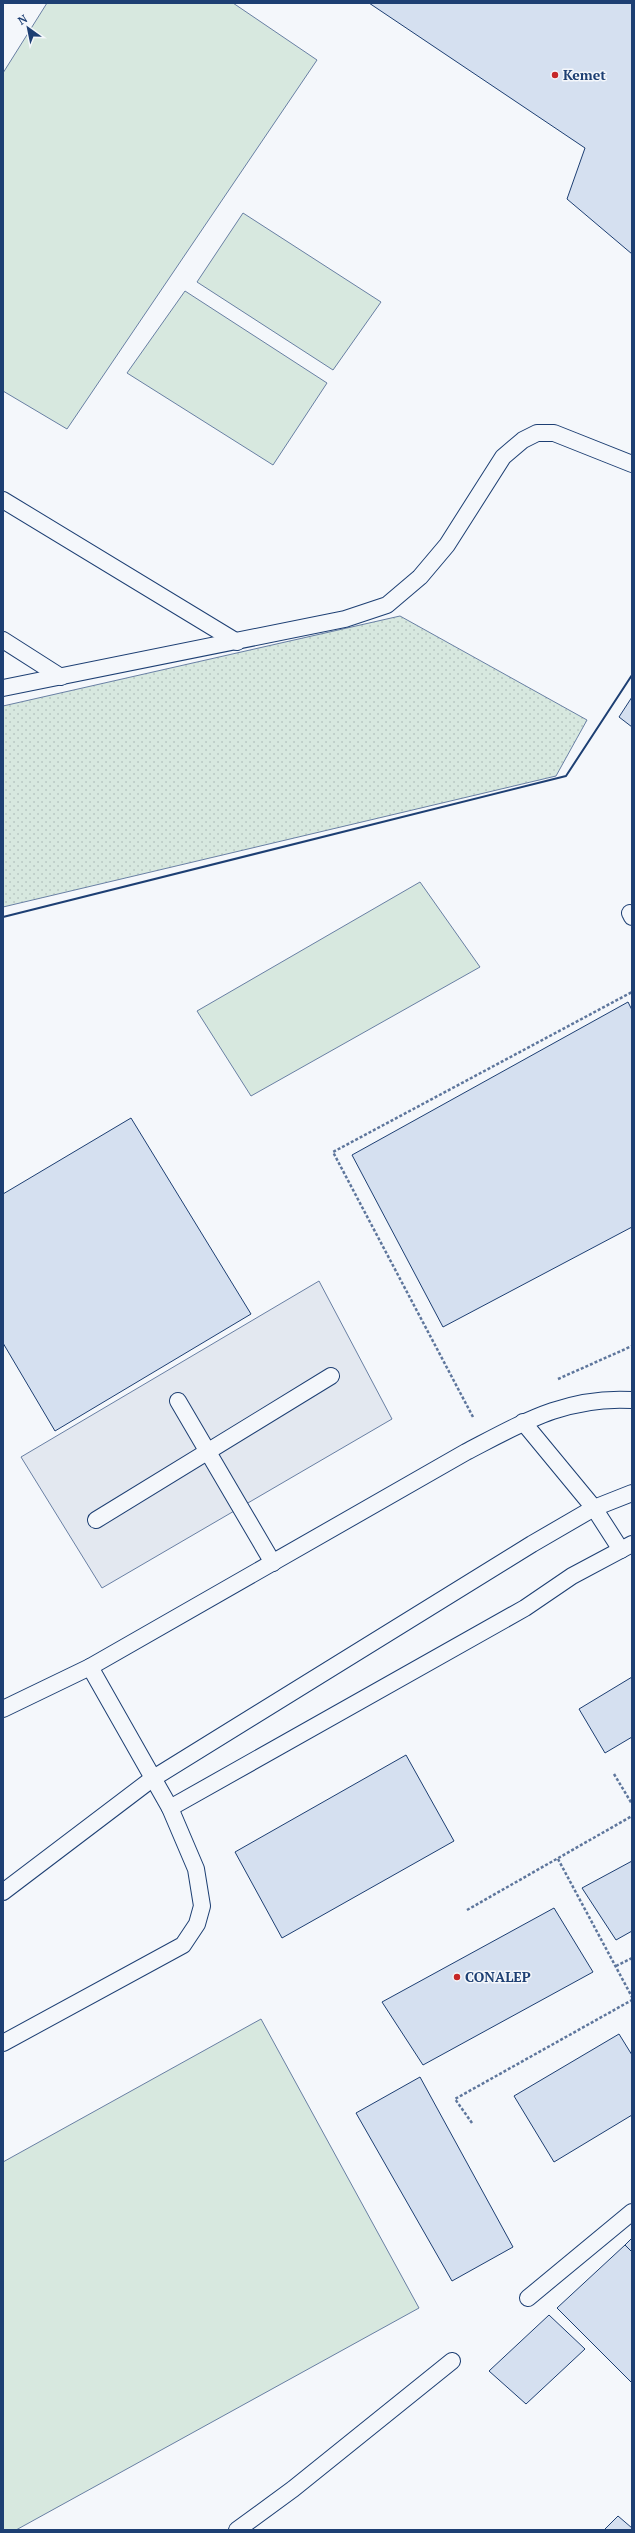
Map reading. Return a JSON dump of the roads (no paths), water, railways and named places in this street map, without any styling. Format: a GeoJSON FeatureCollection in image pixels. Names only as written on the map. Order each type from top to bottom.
{"type":"FeatureCollection","features":[{"type":"Feature","properties":{"kind":"lane"},"geometry":{"type":"LineString","coordinates":[[3,688],[345,619],[387,605],[420,577],[447,545],[503,457],[523,440],[537,433],[554,433],[632,464]]}},
{"type":"Feature","properties":{"kind":"lane"},"geometry":{"type":"LineString","coordinates":[[3,500],[237,642]]}},
{"type":"Feature","properties":{"kind":"lane"},"geometry":{"type":"LineString","coordinates":[[3,640],[61,677]]}},
{"type":"Feature","properties":{"kind":"lane"},"geometry":{"type":"LineString","coordinates":[[96,1520],[331,1376]]}},
{"type":"Feature","properties":{"kind":"lane"},"geometry":{"type":"LineString","coordinates":[[3,1709],[90,1667],[273,1564],[466,1452],[523,1422],[562,1406],[606,1398],[632,1400]]}},
{"type":"Feature","properties":{"kind":"lane"},"geometry":{"type":"LineString","coordinates":[[178,1401],[273,1564]]}},
{"type":"Feature","properties":{"kind":"lane"},"geometry":{"type":"LineString","coordinates":[[170,1808],[525,1608],[572,1576],[627,1547],[523,1422]]}},
{"type":"Feature","properties":{"kind":"lane"},"geometry":{"type":"LineString","coordinates":[[3,1892],[152,1779],[294,1689],[594,1508],[632,1493]]}},
{"type":"Feature","properties":{"kind":"lane"},"geometry":{"type":"LineString","coordinates":[[3,2043],[182,1945],[196,1924],[202,1906],[196,1869],[170,1808],[152,1779],[90,1667]]}},
{"type":"Feature","properties":{"kind":"lane"},"geometry":{"type":"LineString","coordinates":[[528,2298],[632,2212]]}},
{"type":"Feature","properties":{"kind":"lane"},"geometry":{"type":"LineString","coordinates":[[237,2530],[293,2489],[452,2360]]}},
{"type":"Feature","properties":{"kind":"place","name":"Kemet"},"geometry":{"type":"Point","coordinates":[555,75]}},
{"type":"Feature","properties":{"kind":"place","name":"CONALEP"},"geometry":{"type":"Point","coordinates":[457,1977]}}]}
